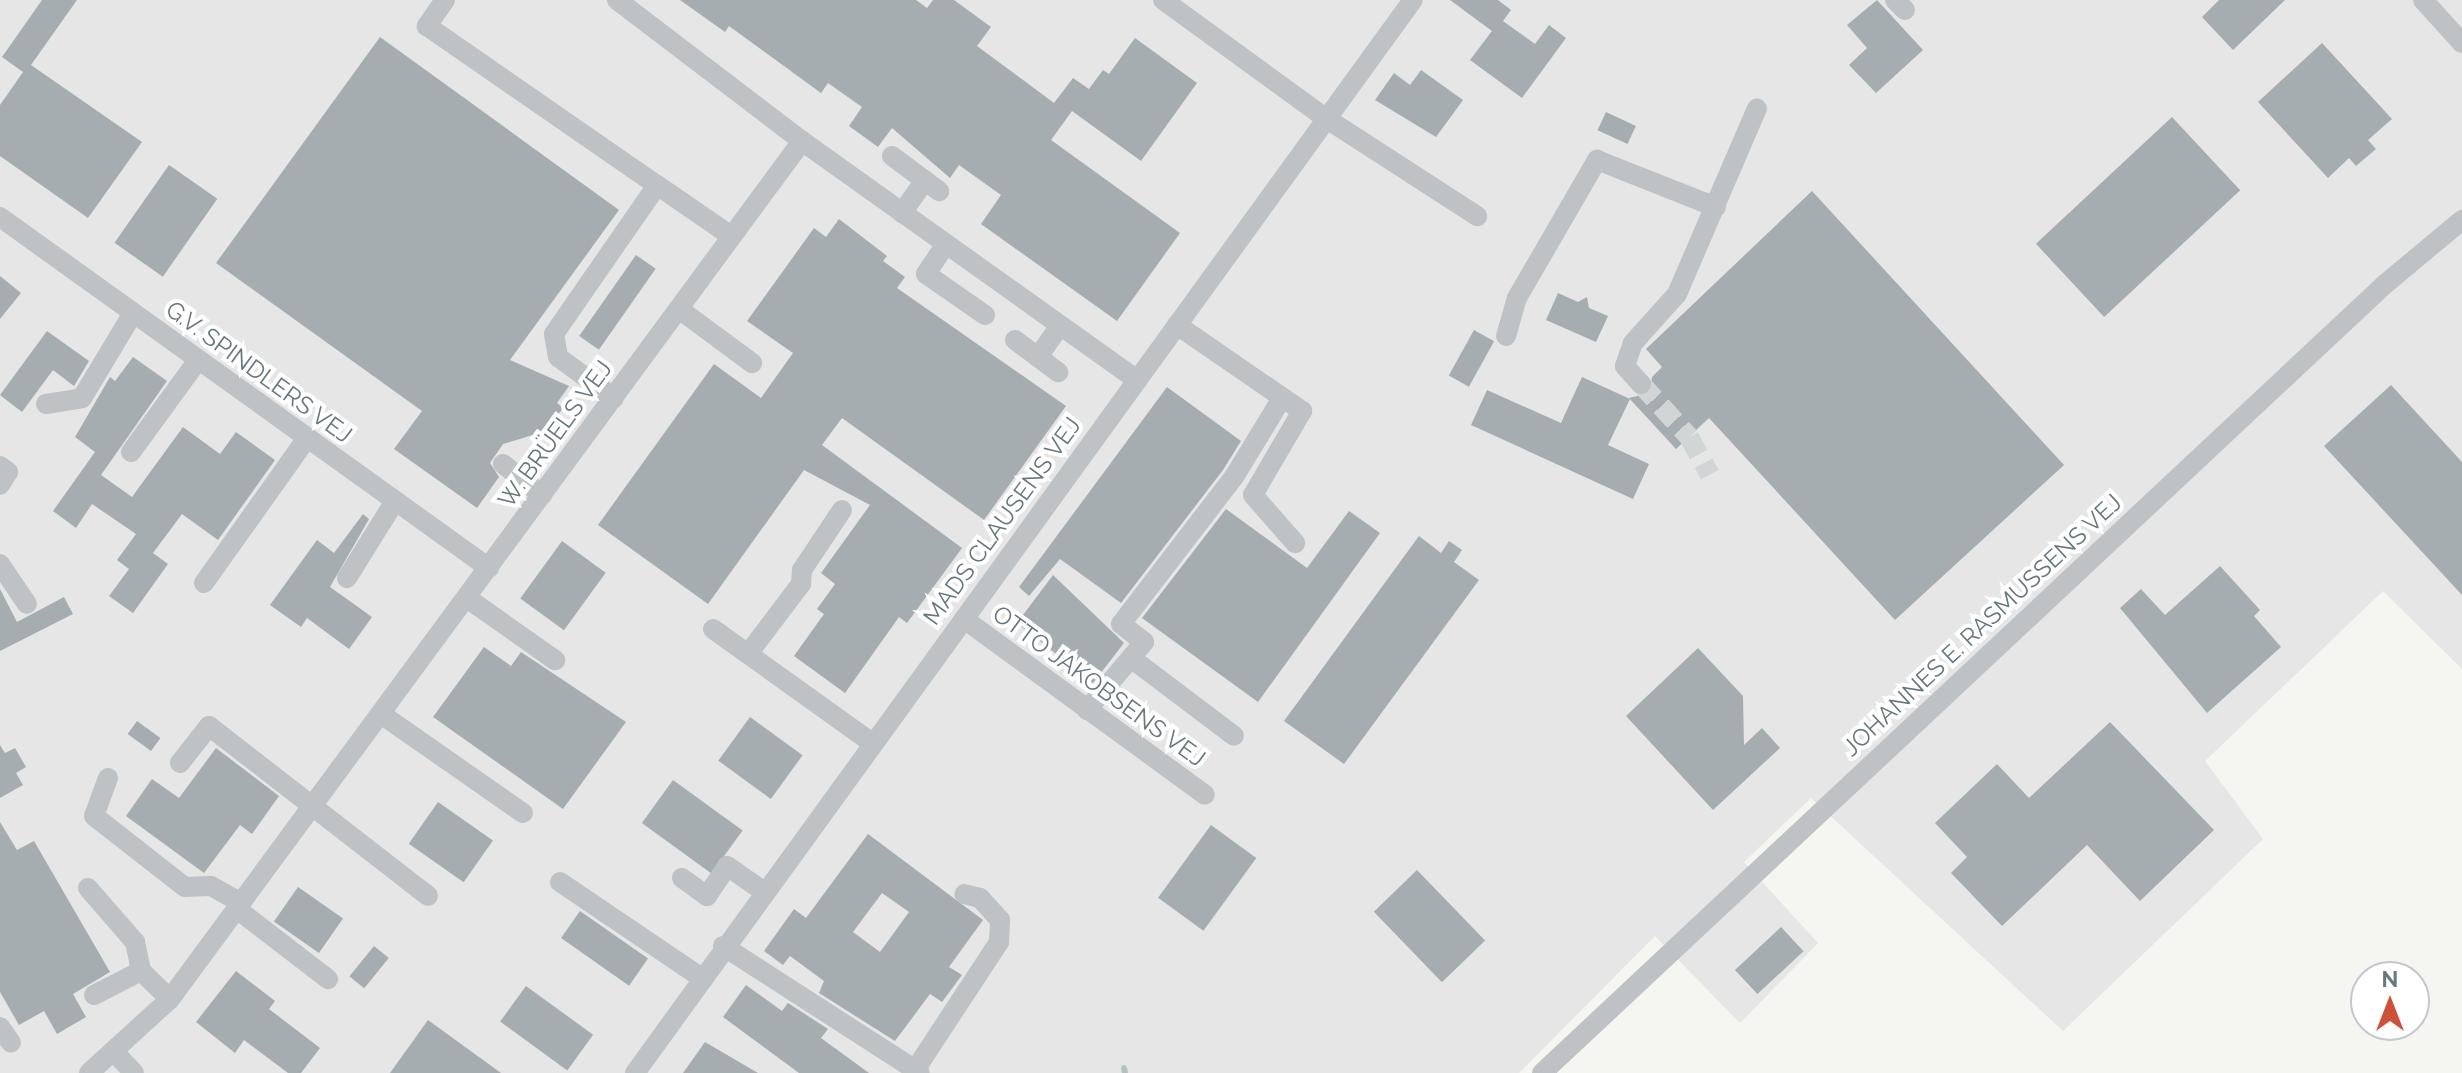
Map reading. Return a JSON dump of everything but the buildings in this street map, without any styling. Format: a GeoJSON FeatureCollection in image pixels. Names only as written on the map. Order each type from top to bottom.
{"type":"FeatureCollection","features":[{"type":"Feature","properties":{"kind":"street"},"geometry":{"type":"LineString","coordinates":[[445,0],[427,26],[731,236]]}},
{"type":"Feature","properties":{"kind":"street"},"geometry":{"type":"LineString","coordinates":[[617,0],[802,141],[1137,380]]}},
{"type":"Feature","properties":{"kind":"street"},"geometry":{"type":"LineString","coordinates":[[1163,0],[1327,119],[1477,216]]}},
{"type":"Feature","properties":{"kind":"street","name":"MADS CLAUSENS VEJ"},"geometry":{"type":"LineString","coordinates":[[635,1073],[723,946],[1413,0]]}},
{"type":"Feature","properties":{"kind":"street"},"geometry":{"type":"LineString","coordinates":[[2423,0],[2462,43]]}},
{"type":"Feature","properties":{"kind":"street"},"geometry":{"type":"LineString","coordinates":[[1641,384],[1625,366],[1633,343],[1677,294],[1757,108]]}},
{"type":"Feature","properties":{"kind":"street","name":"W. BRÜELS VEJ"},"geometry":{"type":"LineString","coordinates":[[89,1073],[170,999],[802,141]]}},
{"type":"Feature","properties":{"kind":"street"},"geometry":{"type":"LineString","coordinates":[[892,156],[932,186],[902,213]]}},
{"type":"Feature","properties":{"kind":"street"},"geometry":{"type":"LineString","coordinates":[[1506,336],[1517,298],[1597,160],[1716,207]]}},
{"type":"Feature","properties":{"kind":"street"},"geometry":{"type":"LineString","coordinates":[[614,398],[558,357],[554,334],[657,185]]}},
{"type":"Feature","properties":{"kind":"street","name":"G.V. SPINDLERS VEJ"},"geometry":{"type":"LineString","coordinates":[[0,217],[489,568]]}},
{"type":"Feature","properties":{"kind":"street","name":"JOHANNES E. RASMUSSENS VEJ"},"geometry":{"type":"LineString","coordinates":[[1542,1073],[2384,285],[2462,220]]}},
{"type":"Feature","properties":{"kind":"street"},"geometry":{"type":"LineString","coordinates":[[946,244],[926,274],[985,315]]}},
{"type":"Feature","properties":{"kind":"street"},"geometry":{"type":"LineString","coordinates":[[679,309],[752,363]]}},
{"type":"Feature","properties":{"kind":"street"},"geometry":{"type":"LineString","coordinates":[[46,404],[82,398],[133,313]]}},
{"type":"Feature","properties":{"kind":"street"},"geometry":{"type":"LineString","coordinates":[[1177,325],[1302,411],[1253,495],[1295,543]]}},
{"type":"Feature","properties":{"kind":"street"},"geometry":{"type":"LineString","coordinates":[[1038,357],[1060,326]]}},
{"type":"Feature","properties":{"kind":"street"},"geometry":{"type":"LineString","coordinates":[[1015,340],[1058,372]]}},
{"type":"Feature","properties":{"kind":"street"},"geometry":{"type":"LineString","coordinates":[[131,452],[198,360]]}},
{"type":"Feature","properties":{"kind":"street"},"geometry":{"type":"LineString","coordinates":[[1087,710],[1144,642],[1121,624],[1234,477],[1282,398]]}},
{"type":"Feature","properties":{"kind":"street"},"geometry":{"type":"LineString","coordinates":[[204,583],[307,438]]}},
{"type":"Feature","properties":{"kind":"street"},"geometry":{"type":"LineString","coordinates":[[503,464],[542,495]]}},
{"type":"Feature","properties":{"kind":"street"},"geometry":{"type":"LineString","coordinates":[[0,466],[8,472],[0,485]]}},
{"type":"Feature","properties":{"kind":"street"},"geometry":{"type":"LineString","coordinates":[[347,578],[395,501]]}},
{"type":"Feature","properties":{"kind":"street"},"geometry":{"type":"LineString","coordinates":[[748,654],[801,584],[802,570],[842,510]]}},
{"type":"Feature","properties":{"kind":"street"},"geometry":{"type":"LineString","coordinates":[[0,564],[27,604]]}},
{"type":"Feature","properties":{"kind":"street"},"geometry":{"type":"LineString","coordinates":[[467,598],[555,660]]}},
{"type":"Feature","properties":{"kind":"street","name":"OTTO JAKOBSENS VEJ"},"geometry":{"type":"LineString","coordinates":[[964,619],[1205,795]]}},
{"type":"Feature","properties":{"kind":"street"},"geometry":{"type":"LineString","coordinates":[[713,629],[872,743]]}},
{"type":"Feature","properties":{"kind":"street"},"geometry":{"type":"LineString","coordinates":[[1131,658],[1234,736]]}},
{"type":"Feature","properties":{"kind":"street"},"geometry":{"type":"LineString","coordinates":[[381,714],[523,813]]}},
{"type":"Feature","properties":{"kind":"street"},"geometry":{"type":"LineString","coordinates":[[180,763],[209,726],[311,809],[428,896]]}},
{"type":"Feature","properties":{"kind":"street"},"geometry":{"type":"LineString","coordinates":[[108,778],[94,816],[185,887],[211,886],[328,979]]}},
{"type":"Feature","properties":{"kind":"street"},"geometry":{"type":"LineString","coordinates":[[682,878],[707,896],[727,866],[763,891]]}},
{"type":"Feature","properties":{"kind":"street"},"geometry":{"type":"LineString","coordinates":[[560,882],[703,979]]}},
{"type":"Feature","properties":{"kind":"street"},"geometry":{"type":"LineString","coordinates":[[88,888],[135,942],[141,971],[170,999]]}},
{"type":"Feature","properties":{"kind":"street"},"geometry":{"type":"LineString","coordinates":[[723,946],[916,1072],[999,942],[1000,920],[980,898],[964,894]]}},
{"type":"Feature","properties":{"kind":"street"},"geometry":{"type":"LineString","coordinates":[[94,995],[141,971]]}},
{"type":"Feature","properties":{"kind":"street"},"geometry":{"type":"LineString","coordinates":[[113,1051],[134,1073]]}},
{"type":"Feature","properties":{"kind":"shaded area"},"geometry":{"type":"Polygon","coordinates":[[[0,0],[2462,0],[2462,669],[2383,591],[2205,761],[2263,839],[2063,1031],[1811,798],[1744,862],[1818,943],[1740,1023],[1655,936],[1519,1073],[0,1073],[0,0]]]}},
{"type":"Feature","properties":{"kind":"waterway"},"geometry":{"type":"LineString","coordinates":[[1124,1068],[1125,1073]]}},
{"type":"Feature","properties":{"kind":"tunnel"},"geometry":{"type":"LineString","coordinates":[[1641,384],[1689,437],[1710,475]]}}]}
